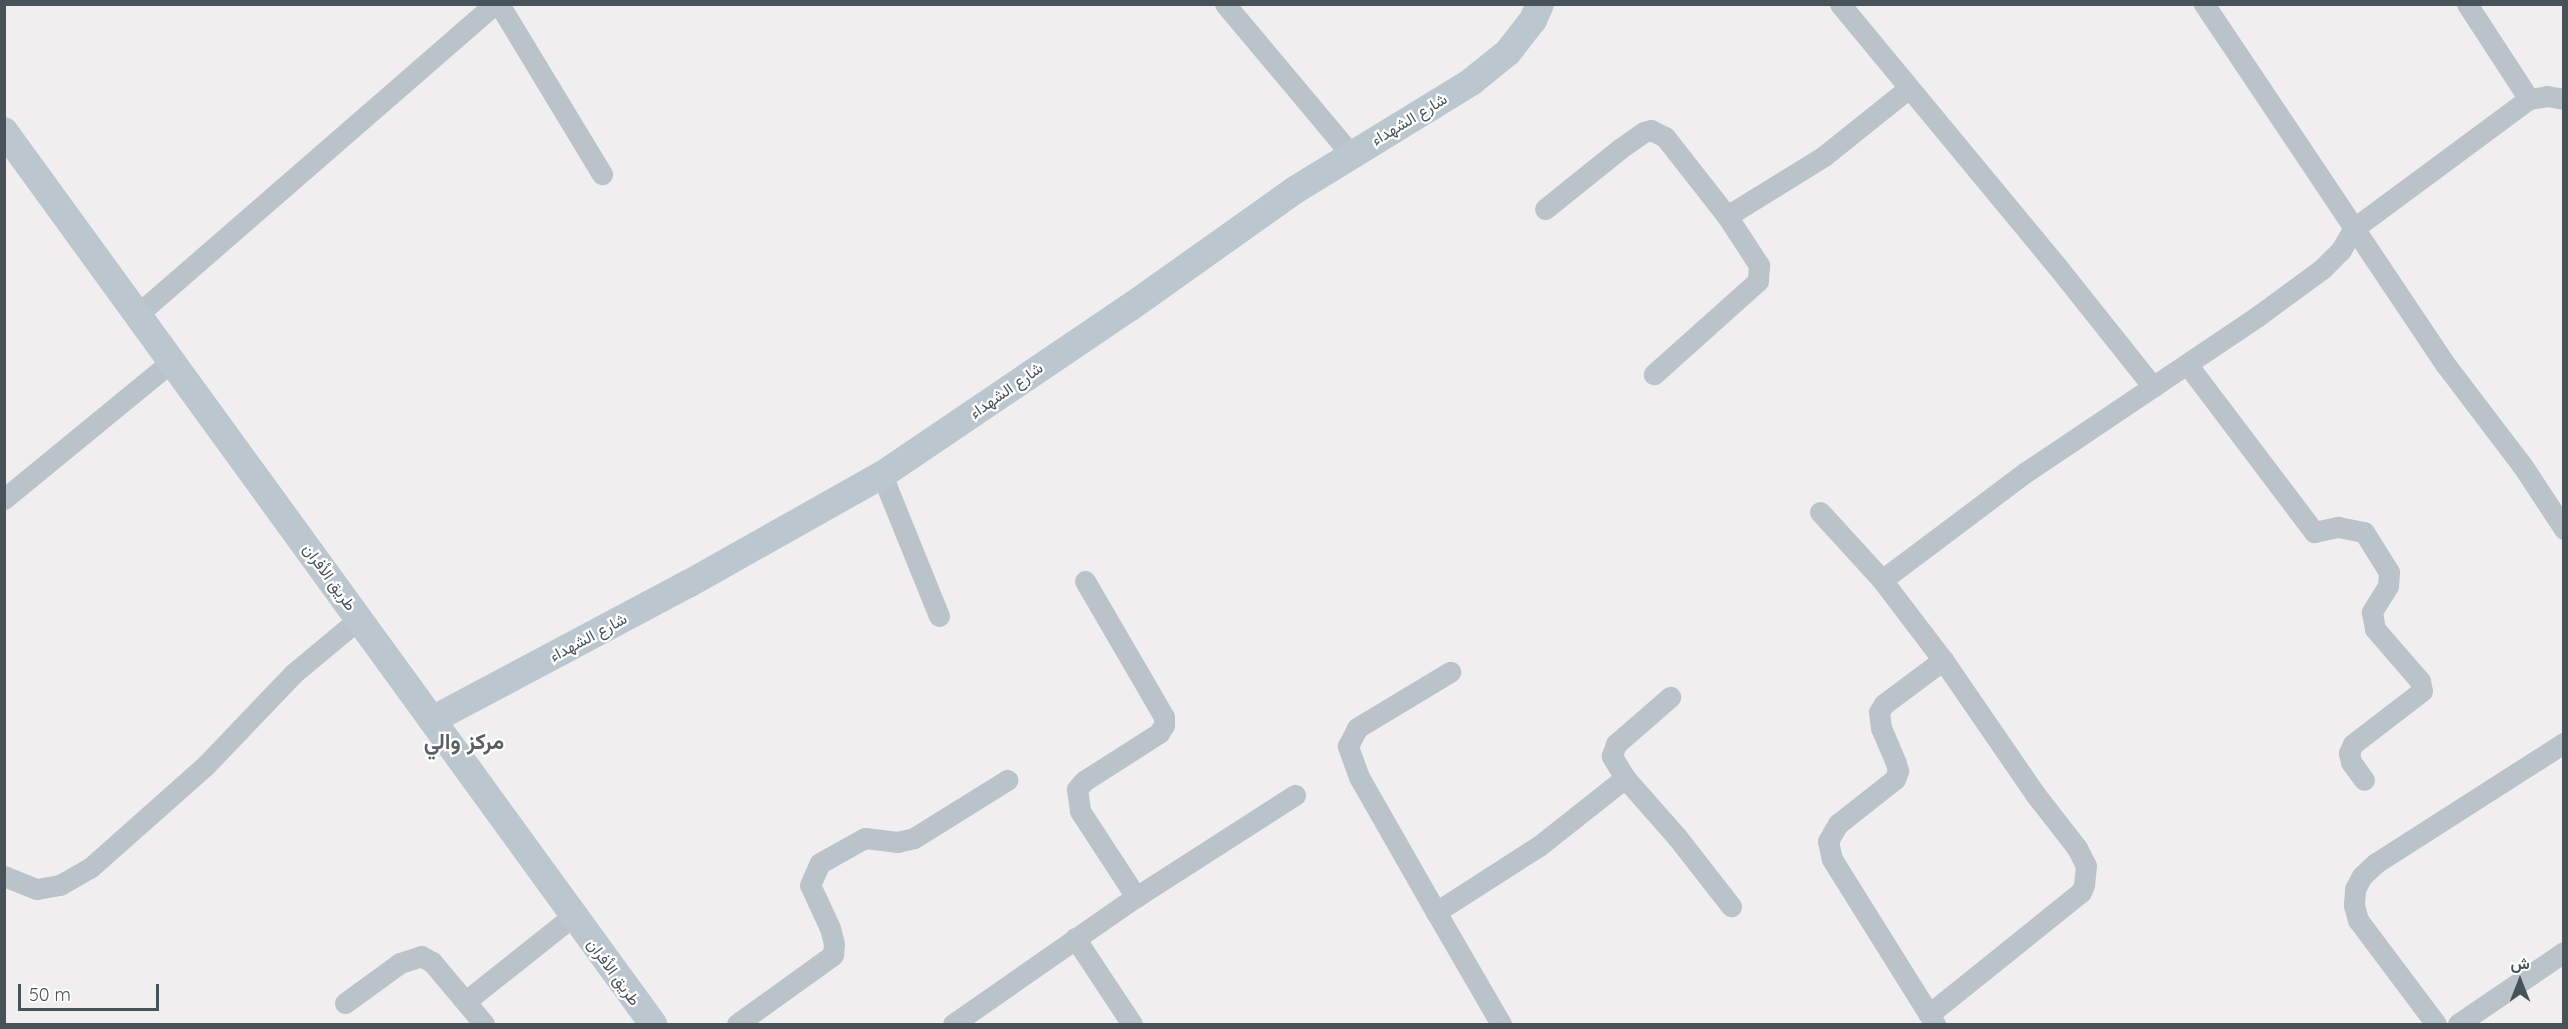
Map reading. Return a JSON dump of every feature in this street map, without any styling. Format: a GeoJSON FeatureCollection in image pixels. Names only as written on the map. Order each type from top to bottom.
{"type":"FeatureCollection","features":[{"type":"Feature","properties":{"kind":"street"},"geometry":{"type":"LineString","coordinates":[[138,314],[494,4]]}},
{"type":"Feature","properties":{"kind":"street"},"geometry":{"type":"LineString","coordinates":[[499,4],[602,174]]}},
{"type":"Feature","properties":{"kind":"street"},"geometry":{"type":"LineString","coordinates":[[1225,4],[1351,154]]}},
{"type":"Feature","properties":{"kind":"street","name":"شارع الشهداء"},"geometry":{"type":"LineString","coordinates":[[432,720],[690,583],[882,476],[1129,308],[1295,189],[1470,82],[1508,52],[1533,20],[1540,4]]}},
{"type":"Feature","properties":{"kind":"street"},"geometry":{"type":"LineString","coordinates":[[1840,4],[2056,265],[2153,387]]}},
{"type":"Feature","properties":{"kind":"street"},"geometry":{"type":"LineString","coordinates":[[2204,4],[2445,364],[2522,465],[2564,529]]}},
{"type":"Feature","properties":{"kind":"street"},"geometry":{"type":"LineString","coordinates":[[2467,4],[2529,99]]}},
{"type":"Feature","properties":{"kind":"street"},"geometry":{"type":"LineString","coordinates":[[1727,216],[1824,156],[1909,88]]}},
{"type":"Feature","properties":{"kind":"street"},"geometry":{"type":"LineString","coordinates":[[1882,580],[2026,472],[2187,364],[2322,269],[2341,250],[2353,229],[2529,99],[2547,96],[2564,99]]}},
{"type":"Feature","properties":{"kind":"street"},"geometry":{"type":"LineString","coordinates":[[1545,209],[1621,148],[1644,132],[1651,130],[1665,137],[1727,216],[1759,265],[1758,281],[1654,374]]}},
{"type":"Feature","properties":{"kind":"street","name":"طريق الأفران"},"geometry":{"type":"LineString","coordinates":[[4,131],[653,1024]]}},
{"type":"Feature","properties":{"kind":"street"},"geometry":{"type":"LineString","coordinates":[[4,499],[172,361]]}},
{"type":"Feature","properties":{"kind":"street"},"geometry":{"type":"LineString","coordinates":[[2187,364],[2314,532],[2338,527],[2364,532],[2389,572],[2388,586],[2372,612],[2375,629],[2420,681],[2422,691],[2353,744],[2349,753],[2351,762],[2364,780]]}},
{"type":"Feature","properties":{"kind":"street"},"geometry":{"type":"LineString","coordinates":[[882,476],[939,616]]}},
{"type":"Feature","properties":{"kind":"street"},"geometry":{"type":"LineString","coordinates":[[1820,512],[1882,580],[1943,660],[2035,794],[2077,848],[2086,866],[2084,885],[2074,897],[1932,1019],[1832,859],[1828,841],[1838,824],[1895,779],[1898,771],[1896,763],[1881,728],[1879,712],[1884,704],[1943,660]]}},
{"type":"Feature","properties":{"kind":"street"},"geometry":{"type":"LineString","coordinates":[[1084,581],[1164,717],[1164,725],[1160,734],[1084,781],[1077,789],[1080,810],[1136,897]]}},
{"type":"Feature","properties":{"kind":"street"},"geometry":{"type":"LineString","coordinates":[[4,876],[37,889],[60,885],[90,867],[206,765],[294,673],[360,618]]}},
{"type":"Feature","properties":{"kind":"street"},"geometry":{"type":"LineString","coordinates":[[1450,672],[1357,728],[1348,746],[1359,777],[1501,1024]]}},
{"type":"Feature","properties":{"kind":"street"},"geometry":{"type":"LineString","coordinates":[[1670,697],[1616,744],[1612,756],[1613,762],[1677,837],[1731,906]]}},
{"type":"Feature","properties":{"kind":"street"},"geometry":{"type":"LineString","coordinates":[[2436,1024],[2358,920],[2354,905],[2355,890],[2362,876],[2376,862],[2564,743]]}},
{"type":"Feature","properties":{"kind":"street"},"geometry":{"type":"LineString","coordinates":[[1436,912],[1539,846],[1625,778]]}},
{"type":"Feature","properties":{"kind":"street"},"geometry":{"type":"LineString","coordinates":[[737,1024],[833,955],[834,944],[830,928],[810,885],[820,863],[865,838],[897,842],[914,838],[1007,780]]}},
{"type":"Feature","properties":{"kind":"street"},"geometry":{"type":"LineString","coordinates":[[953,1024],[1136,897],[1295,795]]}},
{"type":"Feature","properties":{"kind":"street"},"geometry":{"type":"LineString","coordinates":[[466,1001],[573,916]]}},
{"type":"Feature","properties":{"kind":"street"},"geometry":{"type":"LineString","coordinates":[[1076,938],[1132,1024]]}},
{"type":"Feature","properties":{"kind":"street"},"geometry":{"type":"LineString","coordinates":[[2458,1024],[2564,952]]}},
{"type":"Feature","properties":{"kind":"street"},"geometry":{"type":"LineString","coordinates":[[345,1003],[400,963],[420,956],[432,962],[484,1024]]}},
{"type":"Feature","properties":{"kind":"district","name":"مركز والي"},"geometry":{"type":"Point","coordinates":[464,742]}}]}
